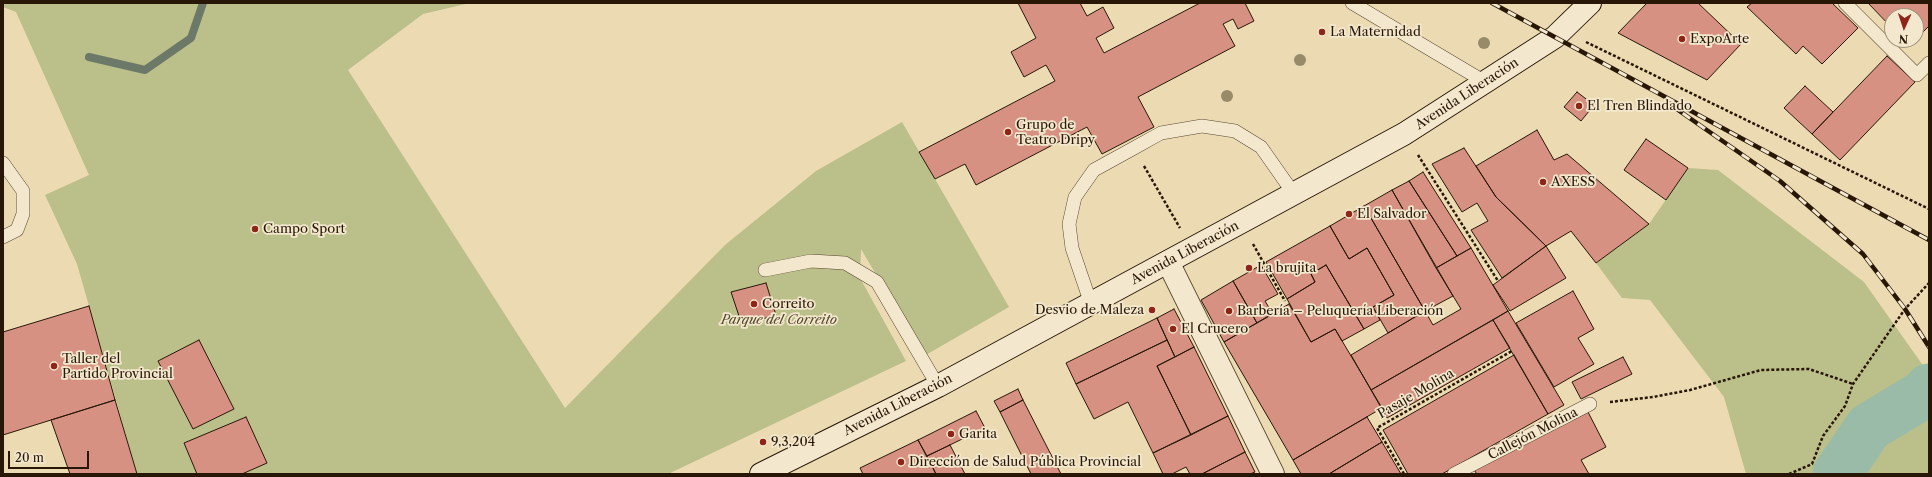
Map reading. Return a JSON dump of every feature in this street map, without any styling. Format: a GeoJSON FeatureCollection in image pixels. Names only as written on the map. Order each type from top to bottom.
{"type":"FeatureCollection","features":[{"type":"Feature","properties":{"kind":"main road","name":"Avenida Liberación"},"geometry":{"type":"LineString","coordinates":[[761,474],[938,386],[1404,134],[1555,37],[1590,3]]}},
{"type":"Feature","properties":{"kind":"main road"},"geometry":{"type":"LineString","coordinates":[[1168,262],[1273,474]]}},
{"type":"Feature","properties":{"kind":"lane"},"geometry":{"type":"LineString","coordinates":[[1352,3],[1485,82]]}},
{"type":"Feature","properties":{"kind":"lane"},"geometry":{"type":"LineString","coordinates":[[1845,3],[1917,75],[1929,63]]}},
{"type":"Feature","properties":{"kind":"lane"},"geometry":{"type":"LineString","coordinates":[[1091,304],[1072,248],[1068,224],[1074,197],[1094,170],[1161,133],[1202,126],[1235,130],[1261,147],[1294,194]]}},
{"type":"Feature","properties":{"kind":"lane"},"geometry":{"type":"LineString","coordinates":[[3,163],[23,191],[23,214],[17,230],[3,237]]}},
{"type":"Feature","properties":{"kind":"lane"},"geometry":{"type":"LineString","coordinates":[[765,270],[811,260],[845,263],[877,282],[938,386]]}},
{"type":"Feature","properties":{"kind":"lane","name":"Callejón Molina"},"geometry":{"type":"LineString","coordinates":[[1454,474],[1590,404]]}},
{"type":"Feature","properties":{"kind":"path"},"geometry":{"type":"LineString","coordinates":[[1562,31],[1929,209]]}},
{"type":"Feature","properties":{"kind":"path"},"geometry":{"type":"LineString","coordinates":[[1404,134],[1498,281]]}},
{"type":"Feature","properties":{"kind":"path"},"geometry":{"type":"LineString","coordinates":[[1134,148],[1192,249]]}},
{"type":"Feature","properties":{"kind":"path"},"geometry":{"type":"LineString","coordinates":[[1241,223],[1285,301]]}},
{"type":"Feature","properties":{"kind":"path"},"geometry":{"type":"LineString","coordinates":[[1789,474],[1812,464],[1823,436],[1845,406],[1853,384],[1905,309],[1929,283]]}},
{"type":"Feature","properties":{"kind":"path","name":"Pasaje Molina"},"geometry":{"type":"LineString","coordinates":[[1404,474],[1377,428],[1512,351]]}},
{"type":"Feature","properties":{"kind":"path"},"geometry":{"type":"LineString","coordinates":[[1590,404],[1668,394],[1761,370],[1809,369],[1853,384]]}},
{"type":"Feature","properties":{"kind":"green space","name":"Campo Sport"},"geometry":{"type":"Polygon","coordinates":[[[3,3],[470,3],[423,14],[348,70],[565,408],[725,245],[816,171],[902,122],[1009,307],[924,356],[861,249],[860,278],[906,361],[668,474],[137,474],[77,264],[45,195],[89,175],[16,12],[3,7],[3,3]]]}},
{"type":"Feature","properties":{"kind":"green space"},"geometry":{"type":"Polygon","coordinates":[[[1688,168],[1718,170],[1864,282],[1929,374],[1929,474],[1746,474],[1724,397],[1650,300],[1622,298],[1596,263],[1649,224],[1688,168]]]}},
{"type":"Feature","properties":{"kind":"building"},"geometry":{"type":"Polygon","coordinates":[[[1018,3],[1080,3],[1087,16],[1103,7],[1114,28],[1096,38],[1104,53],[1200,3],[1245,3],[1254,21],[1238,29],[1233,19],[1223,24],[1235,46],[1138,97],[1154,127],[1102,154],[1087,127],[976,185],[965,164],[935,179],[919,152],[1055,81],[1046,65],[1024,77],[1011,52],[1036,38],[1018,3]]]}},
{"type":"Feature","properties":{"kind":"building","name":"ExpoArte"},"geometry":{"type":"Polygon","coordinates":[[[1647,3],[1698,3],[1741,44],[1707,80],[1618,33],[1647,3]]]}},
{"type":"Feature","properties":{"kind":"building"},"geometry":{"type":"Polygon","coordinates":[[[1752,3],[1832,3],[1858,28],[1822,64],[1803,46],[1796,54],[1747,7],[1752,3]]]}},
{"type":"Feature","properties":{"kind":"building"},"geometry":{"type":"Polygon","coordinates":[[[1868,3],[1929,3],[1929,26],[1924,31],[1924,8],[1884,8],[1884,20],[1868,3]]]}},
{"type":"Feature","properties":{"kind":"building"},"geometry":{"type":"Polygon","coordinates":[[[1887,56],[1915,82],[1840,160],[1812,134],[1887,56]]]}},
{"type":"Feature","properties":{"kind":"building"},"geometry":{"type":"Polygon","coordinates":[[[1805,86],[1833,112],[1812,134],[1784,108],[1805,86]]]}},
{"type":"Feature","properties":{"kind":"building","name":"El Tren Blindado"},"geometry":{"type":"Polygon","coordinates":[[[1577,92],[1594,105],[1581,121],[1564,107],[1577,92]]]}},
{"type":"Feature","properties":{"kind":"building","name":"AXESS"},"geometry":{"type":"Polygon","coordinates":[[[1537,130],[1554,160],[1567,154],[1649,224],[1596,263],[1571,231],[1546,246],[1496,197],[1476,166],[1537,130]]]}},
{"type":"Feature","properties":{"kind":"building"},"geometry":{"type":"Polygon","coordinates":[[[1646,139],[1688,168],[1666,200],[1624,170],[1646,139]]]}},
{"type":"Feature","properties":{"kind":"building"},"geometry":{"type":"Polygon","coordinates":[[[1464,148],[1496,197],[1546,246],[1502,278],[1471,230],[1488,221],[1477,203],[1462,212],[1432,164],[1464,148]]]}},
{"type":"Feature","properties":{"kind":"building"},"geometry":{"type":"Polygon","coordinates":[[[1423,172],[1471,248],[1457,256],[1409,181],[1423,172]]]}},
{"type":"Feature","properties":{"kind":"building"},"geometry":{"type":"Polygon","coordinates":[[[1409,181],[1457,256],[1436,268],[1392,190],[1409,181]]]}},
{"type":"Feature","properties":{"kind":"building"},"geometry":{"type":"Polygon","coordinates":[[[1392,190],[1453,296],[1425,311],[1364,206],[1392,190]]]}},
{"type":"Feature","properties":{"kind":"building"},"geometry":{"type":"Polygon","coordinates":[[[1364,206],[1425,311],[1388,333],[1373,307],[1394,295],[1367,248],[1349,259],[1330,226],[1364,206]]]}},
{"type":"Feature","properties":{"kind":"building"},"geometry":{"type":"Polygon","coordinates":[[[1330,226],[1349,259],[1367,248],[1394,295],[1373,307],[1380,320],[1364,329],[1326,265],[1311,274],[1315,282],[1287,299],[1266,262],[1330,226]]]}},
{"type":"Feature","properties":{"kind":"building"},"geometry":{"type":"Polygon","coordinates":[[[1546,246],[1566,278],[1510,311],[1493,285],[1546,246]]]}},
{"type":"Feature","properties":{"kind":"building"},"geometry":{"type":"Polygon","coordinates":[[[1471,248],[1508,311],[1371,390],[1351,355],[1425,311],[1433,325],[1461,309],[1436,268],[1471,248]]]}},
{"type":"Feature","properties":{"kind":"building"},"geometry":{"type":"Polygon","coordinates":[[[1261,265],[1278,294],[1265,301],[1273,314],[1257,323],[1233,281],[1261,265]]]}},
{"type":"Feature","properties":{"kind":"building"},"geometry":{"type":"Polygon","coordinates":[[[1326,265],[1364,329],[1342,341],[1335,329],[1311,342],[1287,299],[1315,282],[1311,274],[1326,265]]]}},
{"type":"Feature","properties":{"kind":"building","name":"Barbería – Peluquería Liberación"},"geometry":{"type":"Polygon","coordinates":[[[1233,281],[1257,323],[1224,342],[1201,300],[1233,281]]]}},
{"type":"Feature","properties":{"kind":"building","name":"Correito"},"geometry":{"type":"Polygon","coordinates":[[[766,283],[776,315],[742,325],[731,292],[766,283]]]}},
{"type":"Feature","properties":{"kind":"building"},"geometry":{"type":"Polygon","coordinates":[[[1573,291],[1594,329],[1578,338],[1594,364],[1554,387],[1516,323],[1573,291]]]}},
{"type":"Feature","properties":{"kind":"building"},"geometry":{"type":"Polygon","coordinates":[[[1289,304],[1311,342],[1335,329],[1382,408],[1293,460],[1224,342],[1289,304]]]}},
{"type":"Feature","properties":{"kind":"building","name":"Taller del Partido Provincial"},"geometry":{"type":"Polygon","coordinates":[[[89,306],[115,400],[3,435],[3,332],[89,306]]]}},
{"type":"Feature","properties":{"kind":"building","name":"El Crucero"},"geometry":{"type":"Polygon","coordinates":[[[1174,309],[1194,347],[1175,357],[1157,318],[1174,309]]]}},
{"type":"Feature","properties":{"kind":"building"},"geometry":{"type":"Polygon","coordinates":[[[1508,311],[1564,405],[1548,414],[1493,320],[1508,311]]]}},
{"type":"Feature","properties":{"kind":"building"},"geometry":{"type":"Polygon","coordinates":[[[1157,318],[1167,340],[1076,384],[1066,363],[1157,318]]]}},
{"type":"Feature","properties":{"kind":"building"},"geometry":{"type":"Polygon","coordinates":[[[1493,320],[1510,348],[1387,418],[1371,390],[1493,320]]]}},
{"type":"Feature","properties":{"kind":"building"},"geometry":{"type":"Polygon","coordinates":[[[199,340],[234,409],[193,429],[158,361],[199,340]]]}},
{"type":"Feature","properties":{"kind":"building"},"geometry":{"type":"Polygon","coordinates":[[[1167,340],[1175,357],[1157,366],[1191,435],[1153,453],[1128,402],[1094,419],[1076,384],[1167,340]]]}},
{"type":"Feature","properties":{"kind":"building"},"geometry":{"type":"Polygon","coordinates":[[[1194,347],[1228,416],[1191,435],[1157,366],[1194,347]]]}},
{"type":"Feature","properties":{"kind":"building"},"geometry":{"type":"Polygon","coordinates":[[[1514,355],[1548,414],[1442,474],[1408,474],[1383,430],[1514,355]]]}},
{"type":"Feature","properties":{"kind":"building"},"geometry":{"type":"Polygon","coordinates":[[[1623,357],[1632,374],[1581,399],[1572,382],[1623,357]]]}},
{"type":"Feature","properties":{"kind":"building"},"geometry":{"type":"Polygon","coordinates":[[[1018,389],[1023,400],[1000,412],[994,401],[1018,389]]]}},
{"type":"Feature","properties":{"kind":"building"},"geometry":{"type":"Polygon","coordinates":[[[115,400],[137,474],[70,474],[51,420],[115,400]]]}},
{"type":"Feature","properties":{"kind":"building"},"geometry":{"type":"Polygon","coordinates":[[[1023,400],[1061,474],[1031,474],[1000,412],[1023,400]]]}},
{"type":"Feature","properties":{"kind":"building","name":"Garita"},"geometry":{"type":"Polygon","coordinates":[[[976,411],[985,428],[927,456],[918,440],[976,411]]]}},
{"type":"Feature","properties":{"kind":"building"},"geometry":{"type":"Polygon","coordinates":[[[1588,412],[1606,447],[1581,460],[1589,474],[1477,474],[1474,470],[1588,412]]]}},
{"type":"Feature","properties":{"kind":"building"},"geometry":{"type":"Polygon","coordinates":[[[1228,416],[1245,452],[1202,474],[1190,474],[1186,467],[1172,474],[1163,474],[1153,453],[1228,416]]]}},
{"type":"Feature","properties":{"kind":"building"},"geometry":{"type":"Polygon","coordinates":[[[246,417],[267,463],[242,474],[197,474],[184,443],[246,417]]]}},
{"type":"Feature","properties":{"kind":"building"},"geometry":{"type":"Polygon","coordinates":[[[1367,417],[1382,442],[1329,474],[1301,474],[1293,460],[1367,417]]]}},
{"type":"Feature","properties":{"kind":"building","name":"Dirección de Salud Pública Provincial"},"geometry":{"type":"Polygon","coordinates":[[[918,440],[936,474],[863,474],[860,468],[918,440]]]}},
{"type":"Feature","properties":{"kind":"building"},"geometry":{"type":"Polygon","coordinates":[[[1382,442],[1401,474],[1329,474],[1382,442]]]}},
{"type":"Feature","properties":{"kind":"building"},"geometry":{"type":"Polygon","coordinates":[[[950,445],[965,474],[936,474],[927,456],[950,445]]]}},
{"type":"Feature","properties":{"kind":"building"},"geometry":{"type":"Polygon","coordinates":[[[1245,452],[1255,472],[1250,474],[1202,474],[1245,452]]]}},
{"type":"Feature","properties":{"kind":"waterway"},"geometry":{"type":"LineString","coordinates":[[89,57],[145,70],[191,38],[203,3]]}},
{"type":"Feature","properties":{"kind":"waterway"},"geometry":{"type":"LineString","coordinates":[[1837,474],[1869,427],[1924,394],[1929,388]]}},
{"type":"Feature","properties":{"kind":"railway"},"geometry":{"type":"LineString","coordinates":[[1492,3],[1929,240]]}},
{"type":"Feature","properties":{"kind":"railway"},"geometry":{"type":"LineString","coordinates":[[1668,103],[1780,181],[1863,254],[1905,309],[1929,347]]}},
{"type":"Feature","properties":{"kind":"place","name":"La Maternidad"},"geometry":{"type":"Point","coordinates":[1322,32]}},
{"type":"Feature","properties":{"kind":"place","name":"ExpoArte"},"geometry":{"type":"Point","coordinates":[1682,39]}},
{"type":"Feature","properties":{"kind":"place","name":"El Tren Blindado"},"geometry":{"type":"Point","coordinates":[1579,106]}},
{"type":"Feature","properties":{"kind":"place","name":"Grupo de Teatro Dripy"},"geometry":{"type":"Point","coordinates":[1008,132]}},
{"type":"Feature","properties":{"kind":"place","name":"AXESS"},"geometry":{"type":"Point","coordinates":[1543,182]}},
{"type":"Feature","properties":{"kind":"place","name":"El Salvador"},"geometry":{"type":"Point","coordinates":[1349,214]}},
{"type":"Feature","properties":{"kind":"place","name":"Campo Sport"},"geometry":{"type":"Point","coordinates":[255,229]}},
{"type":"Feature","properties":{"kind":"place","name":"La brujita"},"geometry":{"type":"Point","coordinates":[1249,268]}},
{"type":"Feature","properties":{"kind":"place","name":"Correito"},"geometry":{"type":"Point","coordinates":[754,304]}},
{"type":"Feature","properties":{"kind":"place","name":"Desvio de Maleza"},"geometry":{"type":"Point","coordinates":[1152,310]}},
{"type":"Feature","properties":{"kind":"place","name":"Barbería – Peluquería Liberación"},"geometry":{"type":"Point","coordinates":[1229,311]}},
{"type":"Feature","properties":{"kind":"place","name":"El Crucero"},"geometry":{"type":"Point","coordinates":[1173,329]}},
{"type":"Feature","properties":{"kind":"place","name":"Taller del Partido Provincial"},"geometry":{"type":"Point","coordinates":[54,366]}},
{"type":"Feature","properties":{"kind":"place","name":"Garita"},"geometry":{"type":"Point","coordinates":[951,434]}},
{"type":"Feature","properties":{"kind":"place","name":"9,3,204"},"geometry":{"type":"Point","coordinates":[763,442]}},
{"type":"Feature","properties":{"kind":"place","name":"Dirección de Salud Pública Provincial"},"geometry":{"type":"Point","coordinates":[901,462]}},
{"type":"Feature","properties":{"kind":"park label","name":"Parque del Correito"},"geometry":{"type":"Point","coordinates":[779,320]}}]}
